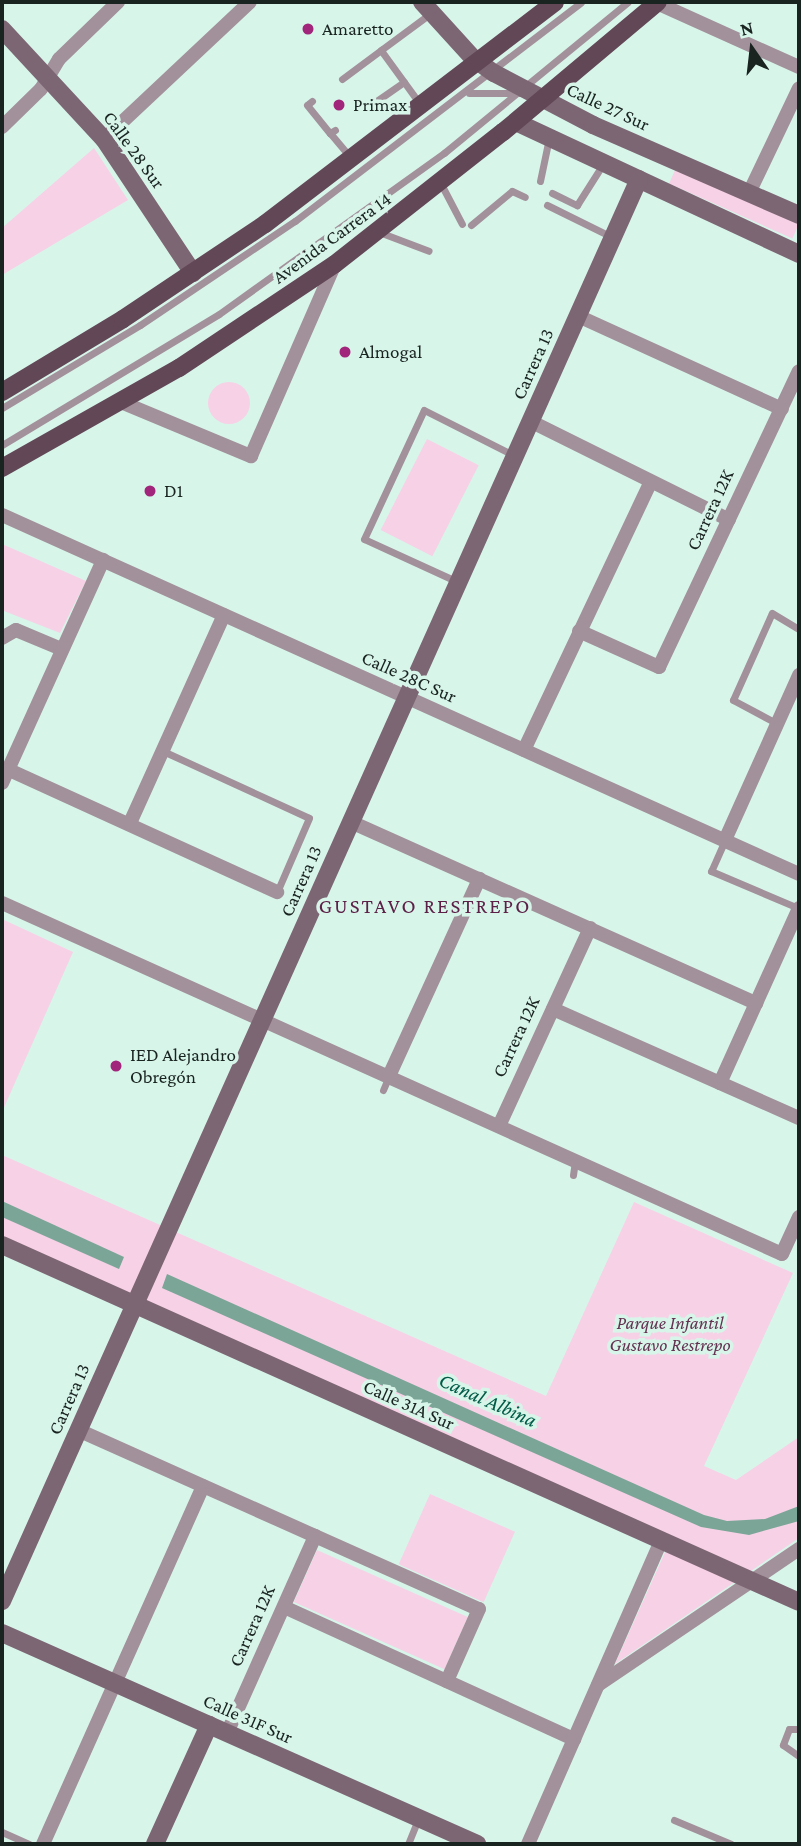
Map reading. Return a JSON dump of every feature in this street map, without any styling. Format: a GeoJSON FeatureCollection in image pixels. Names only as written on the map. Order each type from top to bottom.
{"type":"FeatureCollection","features":[{"type":"Feature","properties":{"kind":"main road"},"geometry":{"type":"LineString","coordinates":[[2,392],[193,273],[353,160],[422,107],[486,68],[555,2]]}},
{"type":"Feature","properties":{"kind":"main road","name":"Avenida Carrera 14"},"geometry":{"type":"LineString","coordinates":[[2,468],[121,402],[335,264],[516,122],[658,2]]}},
{"type":"Feature","properties":{"kind":"street"},"geometry":{"type":"LineString","coordinates":[[2,127],[35,96],[64,54],[118,2]]}},
{"type":"Feature","properties":{"kind":"street"},"geometry":{"type":"LineString","coordinates":[[104,139],[250,2]]}},
{"type":"Feature","properties":{"kind":"street"},"geometry":{"type":"LineString","coordinates":[[658,2],[799,67]]}},
{"type":"Feature","properties":{"kind":"street","name":"Calle 27 Sur"},"geometry":{"type":"LineString","coordinates":[[427,7],[486,68],[521,91],[799,215]]}},
{"type":"Feature","properties":{"kind":"street","name":"Calle 28 Sur"},"geometry":{"type":"LineString","coordinates":[[2,29],[104,139],[193,273]]}},
{"type":"Feature","properties":{"kind":"street"},"geometry":{"type":"LineString","coordinates":[[749,193],[799,88]]}},
{"type":"Feature","properties":{"kind":"street"},"geometry":{"type":"LineString","coordinates":[[516,122],[799,254]]}},
{"type":"Feature","properties":{"kind":"street","name":"Carrera 13"},"geometry":{"type":"LineString","coordinates":[[2,1601],[639,179]]}},
{"type":"Feature","properties":{"kind":"street"},"geometry":{"type":"LineString","coordinates":[[121,402],[251,456],[335,264]]}},
{"type":"Feature","properties":{"kind":"street"},"geometry":{"type":"LineString","coordinates":[[578,316],[782,409]]}},
{"type":"Feature","properties":{"kind":"street","name":"Carrera 12K"},"geometry":{"type":"LineString","coordinates":[[579,631],[659,667],[799,371]]}},
{"type":"Feature","properties":{"kind":"street"},"geometry":{"type":"LineString","coordinates":[[530,421],[729,520]]}},
{"type":"Feature","properties":{"kind":"street"},"geometry":{"type":"LineString","coordinates":[[524,750],[650,483]]}},
{"type":"Feature","properties":{"kind":"street","name":"Calle 28C Sur"},"geometry":{"type":"LineString","coordinates":[[2,515],[799,874]]}},
{"type":"Feature","properties":{"kind":"street"},"geometry":{"type":"LineString","coordinates":[[103,560],[60,648],[4,776],[130,823],[277,892]]}},
{"type":"Feature","properties":{"kind":"street"},"geometry":{"type":"LineString","coordinates":[[130,823],[224,615]]}},
{"type":"Feature","properties":{"kind":"street"},"geometry":{"type":"LineString","coordinates":[[2,638],[16,630],[60,648]]}},
{"type":"Feature","properties":{"kind":"street"},"geometry":{"type":"LineString","coordinates":[[726,840],[799,676]]}},
{"type":"Feature","properties":{"kind":"street"},"geometry":{"type":"LineString","coordinates":[[351,822],[757,1003]]}},
{"type":"Feature","properties":{"kind":"street"},"geometry":{"type":"LineString","coordinates":[[389,1076],[479,879]]}},
{"type":"Feature","properties":{"kind":"street"},"geometry":{"type":"LineString","coordinates":[[2,903],[499,1126],[574,1168],[782,1254],[799,1217]]}},
{"type":"Feature","properties":{"kind":"street"},"geometry":{"type":"LineString","coordinates":[[720,1083],[799,908]]}},
{"type":"Feature","properties":{"kind":"street","name":"Carrera 12K"},"geometry":{"type":"LineString","coordinates":[[499,1126],[590,928]]}},
{"type":"Feature","properties":{"kind":"street"},"geometry":{"type":"LineString","coordinates":[[553,1009],[799,1118]]}},
{"type":"Feature","properties":{"kind":"street","name":"Calle 31A Sur"},"geometry":{"type":"LineString","coordinates":[[2,1245],[799,1602]]}},
{"type":"Feature","properties":{"kind":"street"},"geometry":{"type":"LineString","coordinates":[[78,1430],[479,1609],[447,1681]]}},
{"type":"Feature","properties":{"kind":"street"},"geometry":{"type":"LineString","coordinates":[[43,1844],[203,1486]]}},
{"type":"Feature","properties":{"kind":"street","name":"Carrera 12K"},"geometry":{"type":"LineString","coordinates":[[228,1733],[315,1536]]}},
{"type":"Feature","properties":{"kind":"street"},"geometry":{"type":"LineString","coordinates":[[528,1844],[661,1541]]}},
{"type":"Feature","properties":{"kind":"street"},"geometry":{"type":"LineString","coordinates":[[598,1685],[799,1549]]}},
{"type":"Feature","properties":{"kind":"street"},"geometry":{"type":"LineString","coordinates":[[284,1607],[574,1738]]}},
{"type":"Feature","properties":{"kind":"street","name":"Calle 31F Sur"},"geometry":{"type":"LineString","coordinates":[[2,1633],[477,1844]]}},
{"type":"Feature","properties":{"kind":"street"},"geometry":{"type":"LineString","coordinates":[[155,1844],[209,1725]]}},
{"type":"Feature","properties":{"kind":"lane"},"geometry":{"type":"LineString","coordinates":[[2,408],[203,284],[468,93],[486,68],[582,2]]}},
{"type":"Feature","properties":{"kind":"lane"},"geometry":{"type":"LineString","coordinates":[[2,445],[219,314],[444,153],[628,2]]}},
{"type":"Feature","properties":{"kind":"lane"},"geometry":{"type":"LineString","coordinates":[[342,79],[380,50],[427,7]]}},
{"type":"Feature","properties":{"kind":"lane"},"geometry":{"type":"LineString","coordinates":[[380,50],[422,107]]}},
{"type":"Feature","properties":{"kind":"lane"},"geometry":{"type":"LineString","coordinates":[[365,109],[404,82]]}},
{"type":"Feature","properties":{"kind":"lane"},"geometry":{"type":"LineString","coordinates":[[468,93],[521,91]]}},
{"type":"Feature","properties":{"kind":"lane"},"geometry":{"type":"LineString","coordinates":[[313,101],[307,105],[333,132],[353,160]]}},
{"type":"Feature","properties":{"kind":"lane"},"geometry":{"type":"LineString","coordinates":[[540,181],[549,138]]}},
{"type":"Feature","properties":{"kind":"lane"},"geometry":{"type":"LineString","coordinates":[[574,216],[577,205],[604,163]]}},
{"type":"Feature","properties":{"kind":"lane"},"geometry":{"type":"LineString","coordinates":[[440,182],[462,224]]}},
{"type":"Feature","properties":{"kind":"lane"},"geometry":{"type":"LineString","coordinates":[[471,225],[512,191],[525,197]]}},
{"type":"Feature","properties":{"kind":"lane"},"geometry":{"type":"LineString","coordinates":[[552,193],[577,205]]}},
{"type":"Feature","properties":{"kind":"lane"},"geometry":{"type":"LineString","coordinates":[[547,205],[613,237]]}},
{"type":"Feature","properties":{"kind":"lane"},"geometry":{"type":"LineString","coordinates":[[378,232],[429,251]]}},
{"type":"Feature","properties":{"kind":"lane"},"geometry":{"type":"LineString","coordinates":[[458,583],[364,540],[424,410],[515,456]]}},
{"type":"Feature","properties":{"kind":"lane"},"geometry":{"type":"LineString","coordinates":[[778,724],[733,700],[772,613],[799,629]]}},
{"type":"Feature","properties":{"kind":"lane"},"geometry":{"type":"LineString","coordinates":[[164,752],[309,818],[277,892]]}},
{"type":"Feature","properties":{"kind":"lane"},"geometry":{"type":"LineString","coordinates":[[726,840],[712,871],[799,908]]}},
{"type":"Feature","properties":{"kind":"lane"},"geometry":{"type":"LineString","coordinates":[[383,1090],[389,1076]]}},
{"type":"Feature","properties":{"kind":"lane"},"geometry":{"type":"LineString","coordinates":[[799,1729],[789,1729],[783,1745],[799,1756]]}},
{"type":"Feature","properties":{"kind":"lane"},"geometry":{"type":"LineString","coordinates":[[408,1844],[418,1818]]}},
{"type":"Feature","properties":{"kind":"lane"},"geometry":{"type":"LineString","coordinates":[[674,1820],[731,1844]]}},
{"type":"Feature","properties":{"kind":"lane"},"geometry":{"type":"LineString","coordinates":[[2,1832],[29,1844]]}},
{"type":"Feature","properties":{"kind":"green space"},"geometry":{"type":"Polygon","coordinates":[[[94,148],[128,200],[2,275],[2,228],[94,148]]]}},
{"type":"Feature","properties":{"kind":"green space"},"geometry":{"type":"Polygon","coordinates":[[[676,168],[799,223],[792,238],[669,184],[676,168]]]}},
{"type":"Feature","properties":{"kind":"green space"},"geometry":{"type":"Polygon","coordinates":[[[229,382],[244,388],[250,403],[244,418],[229,424],[214,418],[208,403],[214,388],[229,382]]]}},
{"type":"Feature","properties":{"kind":"green space"},"geometry":{"type":"Polygon","coordinates":[[[427,439],[479,465],[432,556],[381,530],[427,439]]]}},
{"type":"Feature","properties":{"kind":"green space"},"geometry":{"type":"Polygon","coordinates":[[[2,544],[86,581],[60,633],[4,611],[2,544]]]}},
{"type":"Feature","properties":{"kind":"green space"},"geometry":{"type":"Polygon","coordinates":[[[2,919],[73,952],[2,1112],[2,919]]]}},
{"type":"Feature","properties":{"kind":"green space","name":"Parque Infantil Gustavo Restrepo"},"geometry":{"type":"Polygon","coordinates":[[[2,1155],[546,1396],[634,1202],[793,1273],[704,1466],[736,1480],[799,1437],[799,1538],[615,1664],[671,1539],[2,1236],[2,1155]]]}},
{"type":"Feature","properties":{"kind":"green space"},"geometry":{"type":"Polygon","coordinates":[[[430,1494],[515,1532],[484,1602],[399,1564],[430,1494]]]}},
{"type":"Feature","properties":{"kind":"green space"},"geometry":{"type":"Polygon","coordinates":[[[317,1550],[468,1617],[445,1669],[294,1602],[317,1550]]]}},
{"type":"Feature","properties":{"kind":"shaded area"},"geometry":{"type":"Polygon","coordinates":[[[2,1201],[124,1257],[119,1269],[2,1217],[2,1201]]]}},
{"type":"Feature","properties":{"kind":"shaded area"},"geometry":{"type":"Polygon","coordinates":[[[167,1274],[704,1515],[727,1521],[765,1519],[799,1506],[799,1521],[749,1535],[701,1527],[162,1288],[167,1274]]]}},
{"type":"Feature","properties":{"kind":"place","name":"Amaretto"},"geometry":{"type":"Point","coordinates":[308,29]}},
{"type":"Feature","properties":{"kind":"place","name":"Primax"},"geometry":{"type":"Point","coordinates":[339,105]}},
{"type":"Feature","properties":{"kind":"place","name":"Almogal"},"geometry":{"type":"Point","coordinates":[345,352]}},
{"type":"Feature","properties":{"kind":"place","name":"D1"},"geometry":{"type":"Point","coordinates":[150,491]}},
{"type":"Feature","properties":{"kind":"place","name":"IED Alejandro Obregón"},"geometry":{"type":"Point","coordinates":[116,1066]}},
{"type":"Feature","properties":{"kind":"district","name":"GUSTAVO RESTREPO"},"geometry":{"type":"Point","coordinates":[425,906]}},
{"type":"Feature","properties":{"kind":"water label","name":"Canal Albina"},"geometry":{"type":"Point","coordinates":[488,1400]}}]}
